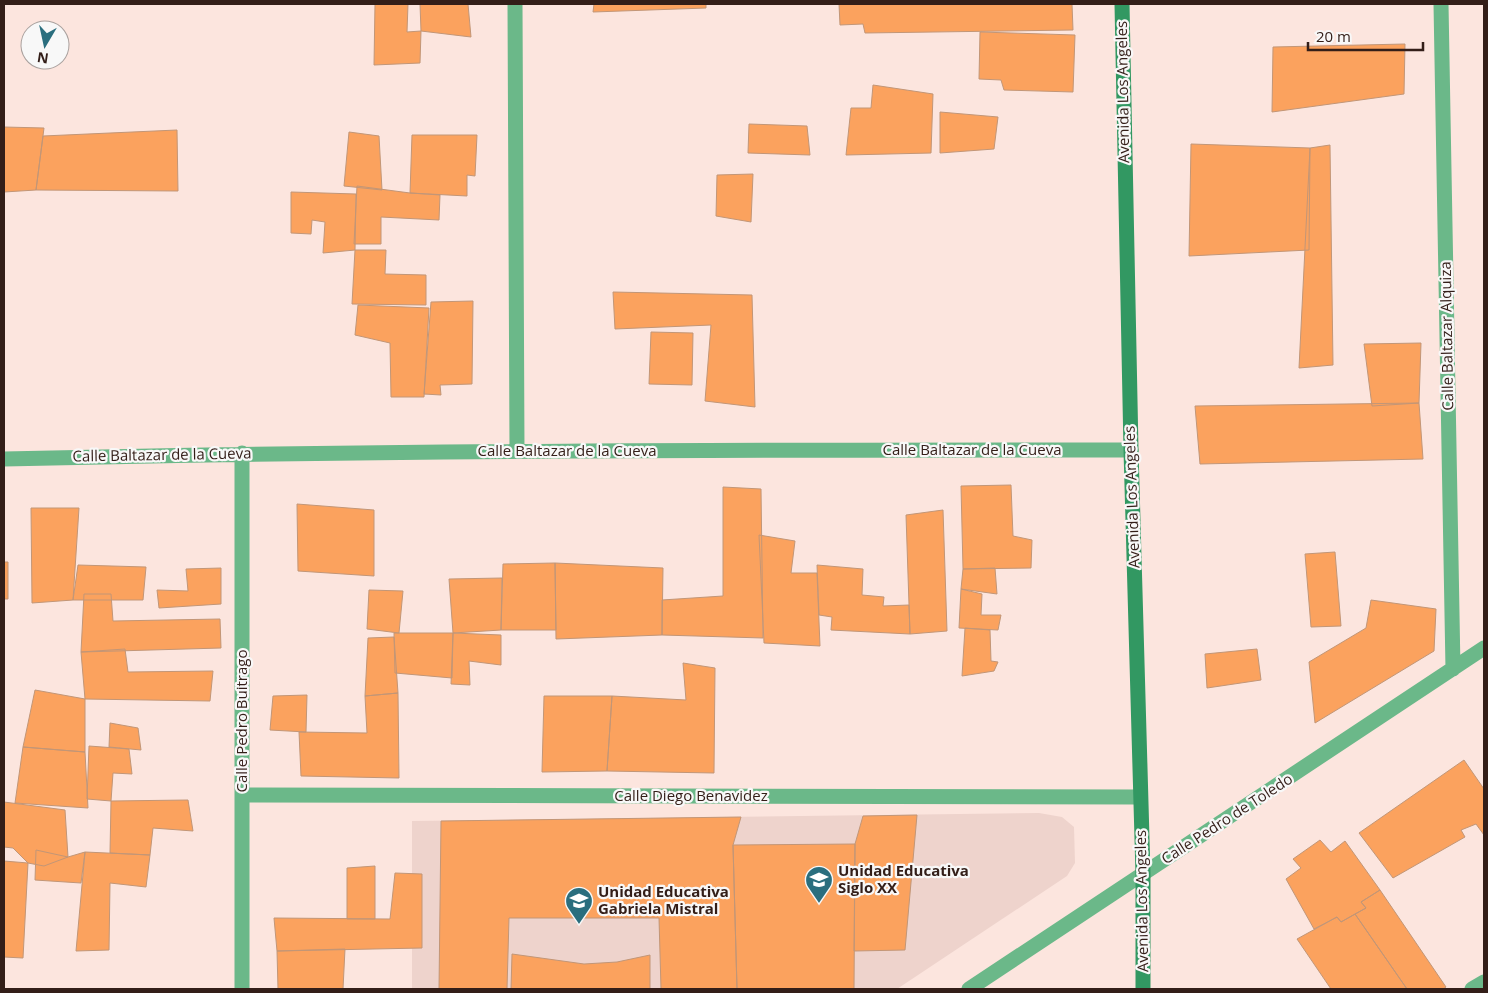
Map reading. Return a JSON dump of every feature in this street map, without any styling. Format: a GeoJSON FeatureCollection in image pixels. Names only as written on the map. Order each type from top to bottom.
{"type":"FeatureCollection","features":[{"type":"Feature","properties":{"kind":"main road","name":"Avenida Los Angeles"},"geometry":{"type":"LineString","coordinates":[[1122,4],[1131,450],[1143,874],[1143,989]]}},
{"type":"Feature","properties":{"kind":"street"},"geometry":{"type":"LineString","coordinates":[[515,4],[518,451]]}},
{"type":"Feature","properties":{"kind":"street","name":"Calle Baltazar Alquiza"},"geometry":{"type":"LineString","coordinates":[[1441,4],[1454,669]]}},
{"type":"Feature","properties":{"kind":"street","name":"Calle Baltazar de la Cueva"},"geometry":{"type":"LineString","coordinates":[[4,459],[242,453],[1131,450]]}},
{"type":"Feature","properties":{"kind":"street","name":"Calle Pedro Buitrago"},"geometry":{"type":"LineString","coordinates":[[242,453],[242,989]]}},
{"type":"Feature","properties":{"kind":"street","name":"Calle Pedro de Toledo"},"geometry":{"type":"LineString","coordinates":[[969,989],[1484,648]]}},
{"type":"Feature","properties":{"kind":"street","name":"Calle Diego Benavidez"},"geometry":{"type":"LineString","coordinates":[[242,795],[1140,797]]}},
{"type":"Feature","properties":{"kind":"street"},"geometry":{"type":"LineString","coordinates":[[1472,989],[1484,982]]}},
{"type":"Feature","properties":{"kind":"shaded area"},"geometry":{"type":"Polygon","coordinates":[[[1039,813],[1062,817],[1074,827],[1075,863],[1067,876],[897,989],[412,989],[412,821],[1039,813]]]}},
{"type":"Feature","properties":{"kind":"building"},"geometry":{"type":"Polygon","coordinates":[[[375,4],[408,4],[407,32],[421,31],[420,63],[374,65],[375,4]]]}},
{"type":"Feature","properties":{"kind":"building"},"geometry":{"type":"Polygon","coordinates":[[[420,4],[468,4],[471,37],[421,31],[420,4]]]}},
{"type":"Feature","properties":{"kind":"building"},"geometry":{"type":"Polygon","coordinates":[[[594,4],[706,4],[706,8],[593,12],[594,4]]]}},
{"type":"Feature","properties":{"kind":"building"},"geometry":{"type":"Polygon","coordinates":[[[839,4],[1072,4],[1073,30],[865,33],[863,24],[840,25],[839,4]]]}},
{"type":"Feature","properties":{"kind":"building"},"geometry":{"type":"Polygon","coordinates":[[[980,32],[1075,35],[1073,92],[1004,90],[1001,80],[979,79],[980,32]]]}},
{"type":"Feature","properties":{"kind":"building"},"geometry":{"type":"Polygon","coordinates":[[[1405,44],[1404,94],[1272,112],[1273,47],[1405,44]]]}},
{"type":"Feature","properties":{"kind":"building"},"geometry":{"type":"Polygon","coordinates":[[[873,85],[933,94],[931,153],[846,155],[851,108],[871,108],[873,85]]]}},
{"type":"Feature","properties":{"kind":"building"},"geometry":{"type":"Polygon","coordinates":[[[940,112],[998,117],[994,149],[940,153],[940,112]]]}},
{"type":"Feature","properties":{"kind":"building"},"geometry":{"type":"Polygon","coordinates":[[[749,124],[807,126],[810,155],[748,153],[749,124]]]}},
{"type":"Feature","properties":{"kind":"building"},"geometry":{"type":"Polygon","coordinates":[[[4,127],[44,128],[36,190],[4,192],[4,127]]]}},
{"type":"Feature","properties":{"kind":"building"},"geometry":{"type":"Polygon","coordinates":[[[177,130],[178,191],[36,190],[43,136],[177,130]]]}},
{"type":"Feature","properties":{"kind":"building"},"geometry":{"type":"Polygon","coordinates":[[[349,132],[379,136],[382,190],[344,186],[349,132]]]}},
{"type":"Feature","properties":{"kind":"building"},"geometry":{"type":"Polygon","coordinates":[[[412,135],[477,135],[475,176],[467,175],[467,196],[410,193],[412,135]]]}},
{"type":"Feature","properties":{"kind":"building"},"geometry":{"type":"Polygon","coordinates":[[[1191,144],[1310,148],[1309,250],[1189,256],[1191,144]]]}},
{"type":"Feature","properties":{"kind":"building"},"geometry":{"type":"Polygon","coordinates":[[[1330,145],[1333,365],[1299,368],[1310,148],[1330,145]]]}},
{"type":"Feature","properties":{"kind":"building"},"geometry":{"type":"Polygon","coordinates":[[[753,174],[751,222],[716,216],[717,175],[753,174]]]}},
{"type":"Feature","properties":{"kind":"building"},"geometry":{"type":"Polygon","coordinates":[[[357,186],[440,195],[439,220],[381,217],[381,244],[354,244],[357,186]]]}},
{"type":"Feature","properties":{"kind":"building"},"geometry":{"type":"Polygon","coordinates":[[[291,192],[356,194],[355,250],[323,253],[325,222],[312,220],[311,234],[291,233],[291,192]]]}},
{"type":"Feature","properties":{"kind":"building"},"geometry":{"type":"Polygon","coordinates":[[[355,250],[386,250],[385,274],[426,275],[426,305],[352,304],[355,250]]]}},
{"type":"Feature","properties":{"kind":"building"},"geometry":{"type":"Polygon","coordinates":[[[613,292],[752,295],[755,407],[705,401],[711,325],[615,329],[613,292]]]}},
{"type":"Feature","properties":{"kind":"building"},"geometry":{"type":"Polygon","coordinates":[[[473,301],[472,384],[440,385],[441,395],[424,394],[431,302],[473,301]]]}},
{"type":"Feature","properties":{"kind":"building"},"geometry":{"type":"Polygon","coordinates":[[[358,305],[429,308],[424,397],[391,397],[390,343],[355,335],[358,305]]]}},
{"type":"Feature","properties":{"kind":"building"},"geometry":{"type":"Polygon","coordinates":[[[651,332],[693,333],[692,385],[649,384],[651,332]]]}},
{"type":"Feature","properties":{"kind":"building"},"geometry":{"type":"Polygon","coordinates":[[[1421,343],[1419,403],[1372,406],[1364,344],[1421,343]]]}},
{"type":"Feature","properties":{"kind":"building"},"geometry":{"type":"Polygon","coordinates":[[[1419,403],[1423,459],[1200,464],[1195,406],[1419,403]]]}},
{"type":"Feature","properties":{"kind":"building"},"geometry":{"type":"Polygon","coordinates":[[[1011,485],[1013,536],[1032,540],[1031,568],[963,569],[961,486],[1011,485]]]}},
{"type":"Feature","properties":{"kind":"building"},"geometry":{"type":"Polygon","coordinates":[[[723,487],[761,489],[763,638],[662,635],[662,600],[723,596],[723,487]]]}},
{"type":"Feature","properties":{"kind":"building"},"geometry":{"type":"Polygon","coordinates":[[[297,504],[374,510],[374,576],[298,571],[297,504]]]}},
{"type":"Feature","properties":{"kind":"building"},"geometry":{"type":"Polygon","coordinates":[[[31,508],[79,508],[73,600],[32,603],[31,508]]]}},
{"type":"Feature","properties":{"kind":"building"},"geometry":{"type":"Polygon","coordinates":[[[943,510],[947,631],[910,634],[906,515],[943,510]]]}},
{"type":"Feature","properties":{"kind":"building"},"geometry":{"type":"Polygon","coordinates":[[[759,535],[795,541],[791,573],[817,573],[820,646],[764,643],[759,535]]]}},
{"type":"Feature","properties":{"kind":"building"},"geometry":{"type":"Polygon","coordinates":[[[1335,552],[1341,626],[1311,627],[1305,554],[1335,552]]]}},
{"type":"Feature","properties":{"kind":"building"},"geometry":{"type":"Polygon","coordinates":[[[4,562],[8,562],[8,599],[4,599],[4,562]]]}},
{"type":"Feature","properties":{"kind":"building"},"geometry":{"type":"Polygon","coordinates":[[[555,563],[663,568],[662,635],[556,639],[555,563]]]}},
{"type":"Feature","properties":{"kind":"building"},"geometry":{"type":"Polygon","coordinates":[[[555,563],[556,630],[501,630],[503,564],[555,563]]]}},
{"type":"Feature","properties":{"kind":"building"},"geometry":{"type":"Polygon","coordinates":[[[78,565],[146,567],[143,600],[73,600],[78,565]]]}},
{"type":"Feature","properties":{"kind":"building"},"geometry":{"type":"Polygon","coordinates":[[[817,565],[863,569],[862,595],[884,597],[883,606],[909,605],[910,634],[831,630],[832,617],[819,615],[817,565]]]}},
{"type":"Feature","properties":{"kind":"building"},"geometry":{"type":"Polygon","coordinates":[[[221,568],[221,604],[159,608],[157,590],[188,591],[186,569],[221,568]]]}},
{"type":"Feature","properties":{"kind":"building"},"geometry":{"type":"Polygon","coordinates":[[[995,568],[997,594],[961,589],[963,569],[995,568]]]}},
{"type":"Feature","properties":{"kind":"building"},"geometry":{"type":"Polygon","coordinates":[[[502,578],[501,630],[453,633],[449,579],[502,578]]]}},
{"type":"Feature","properties":{"kind":"building"},"geometry":{"type":"Polygon","coordinates":[[[961,589],[982,594],[981,615],[1001,615],[998,630],[959,628],[961,589]]]}},
{"type":"Feature","properties":{"kind":"building"},"geometry":{"type":"Polygon","coordinates":[[[369,590],[403,591],[399,633],[367,629],[369,590]]]}},
{"type":"Feature","properties":{"kind":"building"},"geometry":{"type":"Polygon","coordinates":[[[84,594],[111,594],[113,621],[220,619],[221,648],[81,652],[84,594]]]}},
{"type":"Feature","properties":{"kind":"building"},"geometry":{"type":"Polygon","coordinates":[[[1371,600],[1436,609],[1434,651],[1315,723],[1309,662],[1366,628],[1371,600]]]}},
{"type":"Feature","properties":{"kind":"building"},"geometry":{"type":"Polygon","coordinates":[[[965,628],[990,630],[991,661],[998,662],[994,671],[962,676],[965,628]]]}},
{"type":"Feature","properties":{"kind":"building"},"geometry":{"type":"Polygon","coordinates":[[[394,633],[453,633],[452,678],[395,673],[394,633]]]}},
{"type":"Feature","properties":{"kind":"building"},"geometry":{"type":"Polygon","coordinates":[[[453,633],[501,635],[501,665],[469,661],[470,685],[451,684],[453,633]]]}},
{"type":"Feature","properties":{"kind":"building"},"geometry":{"type":"Polygon","coordinates":[[[394,637],[398,693],[365,696],[368,638],[394,637]]]}},
{"type":"Feature","properties":{"kind":"building"},"geometry":{"type":"Polygon","coordinates":[[[125,649],[128,672],[213,671],[210,701],[85,699],[81,652],[125,649]]]}},
{"type":"Feature","properties":{"kind":"building"},"geometry":{"type":"Polygon","coordinates":[[[1257,649],[1261,680],[1207,688],[1205,654],[1257,649]]]}},
{"type":"Feature","properties":{"kind":"building"},"geometry":{"type":"Polygon","coordinates":[[[683,663],[715,668],[714,773],[607,771],[612,696],[686,700],[683,663]]]}},
{"type":"Feature","properties":{"kind":"building"},"geometry":{"type":"Polygon","coordinates":[[[35,690],[85,699],[85,752],[23,747],[35,690]]]}},
{"type":"Feature","properties":{"kind":"building"},"geometry":{"type":"Polygon","coordinates":[[[398,693],[399,778],[301,776],[299,732],[367,733],[365,696],[398,693]]]}},
{"type":"Feature","properties":{"kind":"building"},"geometry":{"type":"Polygon","coordinates":[[[307,695],[306,732],[270,730],[273,696],[307,695]]]}},
{"type":"Feature","properties":{"kind":"building"},"geometry":{"type":"Polygon","coordinates":[[[544,696],[612,696],[607,771],[542,772],[544,696]]]}},
{"type":"Feature","properties":{"kind":"building"},"geometry":{"type":"Polygon","coordinates":[[[110,723],[138,728],[141,750],[109,747],[110,723]]]}},
{"type":"Feature","properties":{"kind":"building"},"geometry":{"type":"Polygon","coordinates":[[[89,746],[129,749],[132,774],[113,773],[111,801],[87,799],[89,746]]]}},
{"type":"Feature","properties":{"kind":"building"},"geometry":{"type":"Polygon","coordinates":[[[23,747],[85,752],[88,808],[15,803],[23,747]]]}},
{"type":"Feature","properties":{"kind":"building"},"geometry":{"type":"Polygon","coordinates":[[[1464,760],[1484,789],[1484,835],[1476,824],[1461,830],[1465,837],[1393,878],[1359,833],[1464,760]]]}},
{"type":"Feature","properties":{"kind":"building"},"geometry":{"type":"Polygon","coordinates":[[[188,800],[193,831],[153,828],[150,855],[110,853],[111,801],[188,800]]]}},
{"type":"Feature","properties":{"kind":"building"},"geometry":{"type":"Polygon","coordinates":[[[4,802],[65,810],[68,857],[44,866],[28,863],[13,848],[4,847],[4,802]]]}},
{"type":"Feature","properties":{"kind":"building"},"geometry":{"type":"Polygon","coordinates":[[[917,815],[905,950],[854,951],[855,844],[863,816],[917,815]]]}},
{"type":"Feature","properties":{"kind":"building"},"geometry":{"type":"Polygon","coordinates":[[[741,817],[733,845],[737,989],[661,989],[659,918],[509,918],[507,989],[439,989],[441,821],[741,817]]]}},
{"type":"Feature","properties":{"kind":"building"},"geometry":{"type":"Polygon","coordinates":[[[1320,840],[1331,852],[1345,841],[1380,890],[1361,902],[1366,908],[1341,922],[1337,917],[1314,929],[1286,879],[1301,868],[1293,859],[1320,840]]]}},
{"type":"Feature","properties":{"kind":"building"},"geometry":{"type":"Polygon","coordinates":[[[855,844],[854,989],[737,989],[733,845],[855,844]]]}},
{"type":"Feature","properties":{"kind":"building"},"geometry":{"type":"Polygon","coordinates":[[[36,850],[68,857],[85,852],[81,883],[35,880],[36,850]]]}},
{"type":"Feature","properties":{"kind":"building"},"geometry":{"type":"Polygon","coordinates":[[[85,852],[150,855],[146,887],[110,883],[109,950],[76,951],[85,852]]]}},
{"type":"Feature","properties":{"kind":"building"},"geometry":{"type":"Polygon","coordinates":[[[4,861],[28,863],[23,958],[4,957],[4,861]]]}},
{"type":"Feature","properties":{"kind":"building"},"geometry":{"type":"Polygon","coordinates":[[[375,866],[375,919],[347,919],[347,868],[375,866]]]}},
{"type":"Feature","properties":{"kind":"building"},"geometry":{"type":"Polygon","coordinates":[[[395,873],[422,874],[422,948],[277,951],[274,918],[390,919],[395,873]]]}},
{"type":"Feature","properties":{"kind":"building"},"geometry":{"type":"Polygon","coordinates":[[[1380,890],[1446,987],[1443,989],[1407,989],[1355,914],[1366,908],[1361,902],[1380,890]]]}},
{"type":"Feature","properties":{"kind":"building"},"geometry":{"type":"Polygon","coordinates":[[[1355,914],[1407,989],[1331,989],[1297,939],[1337,917],[1341,922],[1355,914]]]}},
{"type":"Feature","properties":{"kind":"building"},"geometry":{"type":"Polygon","coordinates":[[[345,949],[343,989],[278,989],[277,951],[345,949]]]}},
{"type":"Feature","properties":{"kind":"building"},"geometry":{"type":"Polygon","coordinates":[[[512,954],[584,964],[617,962],[650,955],[650,989],[511,989],[512,954]]]}},
{"type":"Feature","properties":{"kind":"place","name":"Unidad Educativa Siglo XX"},"geometry":{"type":"Point","coordinates":[819,904]}},
{"type":"Feature","properties":{"kind":"place","name":"Unidad Educativa Gabriela Mistral"},"geometry":{"type":"Point","coordinates":[579,925]}}]}
